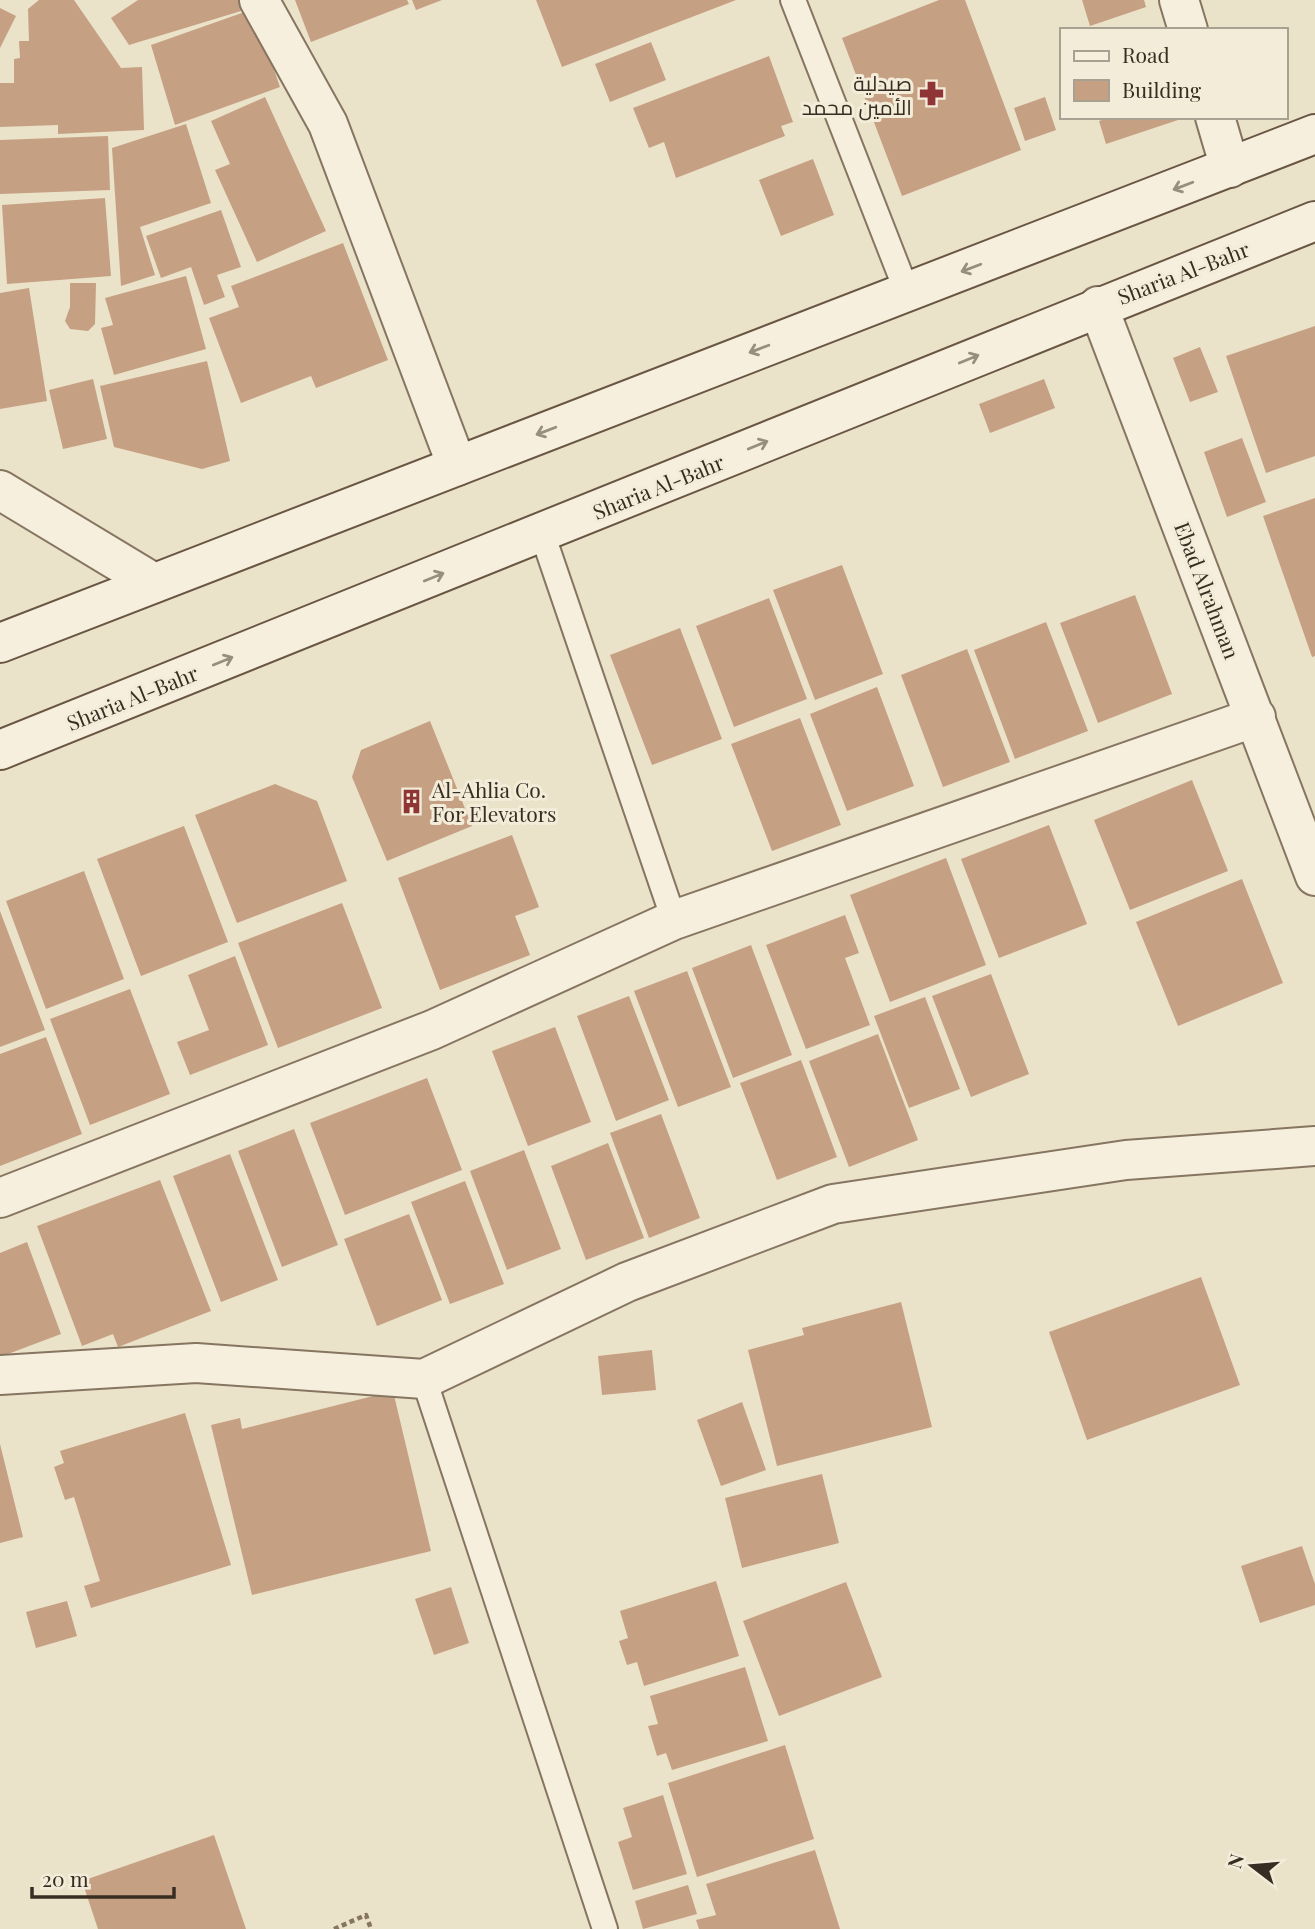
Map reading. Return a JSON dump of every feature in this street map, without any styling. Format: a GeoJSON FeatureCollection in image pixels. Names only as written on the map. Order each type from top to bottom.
{"type":"FeatureCollection","features":[{"type":"Feature","properties":{"kind":"street"},"geometry":{"type":"LineString","coordinates":[[259,0],[328,124],[457,466]]}},
{"type":"Feature","properties":{"kind":"street"},"geometry":{"type":"LineString","coordinates":[[1179,0],[1187,28]]}},
{"type":"Feature","properties":{"kind":"street"},"geometry":{"type":"LineString","coordinates":[[1216,119],[1230,168]]}},
{"type":"Feature","properties":{"kind":"street"},"geometry":{"type":"LineString","coordinates":[[0,643],[1315,134]]}},
{"type":"Feature","properties":{"kind":"street","name":"Sharia Al-Bahr"},"geometry":{"type":"LineString","coordinates":[[0,750],[1315,220]]}},
{"type":"Feature","properties":{"kind":"street","name":"Ebad Alrahman"},"geometry":{"type":"LineString","coordinates":[[1098,306],[1315,876]]}},
{"type":"Feature","properties":{"kind":"street"},"geometry":{"type":"LineString","coordinates":[[0,490],[154,583]]}},
{"type":"Feature","properties":{"kind":"street"},"geometry":{"type":"LineString","coordinates":[[0,1198],[432,1031],[674,920],[1256,717]]}},
{"type":"Feature","properties":{"kind":"street"},"geometry":{"type":"LineString","coordinates":[[0,1375],[196,1363],[424,1379],[627,1282],[833,1204],[1126,1160],[1315,1146]]}},
{"type":"Feature","properties":{"kind":"lane"},"geometry":{"type":"LineString","coordinates":[[793,0],[907,292]]}},
{"type":"Feature","properties":{"kind":"lane"},"geometry":{"type":"LineString","coordinates":[[542,533],[674,920]]}},
{"type":"Feature","properties":{"kind":"lane"},"geometry":{"type":"LineString","coordinates":[[424,1379],[605,1929]]}},
{"type":"Feature","properties":{"kind":"path"},"geometry":{"type":"LineString","coordinates":[[334,1929],[366,1915],[371,1929]]}},
{"type":"Feature","properties":{"kind":"building"},"geometry":{"type":"Polygon","coordinates":[[[39,0],[74,0],[121,68],[142,67],[144,130],[58,134],[58,125],[0,127],[0,83],[14,83],[14,59],[20,58],[19,41],[29,41],[28,9],[39,0]]]}},
{"type":"Feature","properties":{"kind":"building"},"geometry":{"type":"Polygon","coordinates":[[[138,0],[246,0],[251,8],[129,45],[111,18],[138,0]]]}},
{"type":"Feature","properties":{"kind":"building"},"geometry":{"type":"Polygon","coordinates":[[[295,0],[407,0],[409,4],[311,42],[295,0]]]}},
{"type":"Feature","properties":{"kind":"building"},"geometry":{"type":"Polygon","coordinates":[[[412,0],[442,0],[416,10],[412,0]]]}},
{"type":"Feature","properties":{"kind":"building"},"geometry":{"type":"Polygon","coordinates":[[[536,0],[736,0],[562,67],[536,0]]]}},
{"type":"Feature","properties":{"kind":"building","name":"صيدلية الأمين محمد"},"geometry":{"type":"Polygon","coordinates":[[[939,0],[965,0],[1021,150],[902,196],[842,38],[939,0]]]}},
{"type":"Feature","properties":{"kind":"building"},"geometry":{"type":"Polygon","coordinates":[[[1082,0],[1144,0],[1146,7],[1090,26],[1082,0]]]}},
{"type":"Feature","properties":{"kind":"building"},"geometry":{"type":"Polygon","coordinates":[[[0,8],[16,16],[0,48],[0,8]]]}},
{"type":"Feature","properties":{"kind":"building"},"geometry":{"type":"Polygon","coordinates":[[[253,9],[280,87],[175,125],[151,45],[253,9]]]}},
{"type":"Feature","properties":{"kind":"building"},"geometry":{"type":"Polygon","coordinates":[[[651,42],[666,80],[610,102],[595,64],[651,42]]]}},
{"type":"Feature","properties":{"kind":"building"},"geometry":{"type":"Polygon","coordinates":[[[769,56],[793,122],[781,126],[785,136],[676,178],[664,142],[649,148],[633,108],[769,56]]]}},
{"type":"Feature","properties":{"kind":"building"},"geometry":{"type":"Polygon","coordinates":[[[265,97],[326,231],[257,262],[215,170],[230,164],[211,121],[265,97]]]}},
{"type":"Feature","properties":{"kind":"building"},"geometry":{"type":"Polygon","coordinates":[[[1045,97],[1056,130],[1025,141],[1014,108],[1045,97]]]}},
{"type":"Feature","properties":{"kind":"building"},"geometry":{"type":"Polygon","coordinates":[[[1105,119],[1178,120],[1106,144],[1099,121],[1105,119]]]}},
{"type":"Feature","properties":{"kind":"building"},"geometry":{"type":"Polygon","coordinates":[[[186,124],[211,203],[140,227],[155,275],[121,286],[112,148],[186,124]]]}},
{"type":"Feature","properties":{"kind":"building"},"geometry":{"type":"Polygon","coordinates":[[[108,136],[110,190],[0,194],[0,140],[108,136]]]}},
{"type":"Feature","properties":{"kind":"building"},"geometry":{"type":"Polygon","coordinates":[[[813,159],[834,215],[781,236],[759,180],[813,159]]]}},
{"type":"Feature","properties":{"kind":"building"},"geometry":{"type":"Polygon","coordinates":[[[105,198],[111,276],[7,284],[2,205],[105,198]]]}},
{"type":"Feature","properties":{"kind":"building"},"geometry":{"type":"Polygon","coordinates":[[[221,210],[241,267],[217,275],[225,297],[204,305],[191,267],[161,278],[146,236],[221,210]]]}},
{"type":"Feature","properties":{"kind":"building"},"geometry":{"type":"Polygon","coordinates":[[[343,243],[388,360],[316,388],[311,376],[241,403],[209,318],[239,307],[231,286],[343,243]]]}},
{"type":"Feature","properties":{"kind":"building"},"geometry":{"type":"Polygon","coordinates":[[[186,276],[206,349],[114,375],[101,328],[113,325],[105,298],[186,276]]]}},
{"type":"Feature","properties":{"kind":"building"},"geometry":{"type":"Polygon","coordinates":[[[70,283],[96,283],[95,324],[88,331],[70,329],[65,321],[70,307],[70,283]]]}},
{"type":"Feature","properties":{"kind":"building"},"geometry":{"type":"Polygon","coordinates":[[[29,288],[47,401],[0,409],[0,293],[29,288]]]}},
{"type":"Feature","properties":{"kind":"building"},"geometry":{"type":"Polygon","coordinates":[[[1315,326],[1315,456],[1266,473],[1226,356],[1315,326]]]}},
{"type":"Feature","properties":{"kind":"building"},"geometry":{"type":"Polygon","coordinates":[[[1200,347],[1218,392],[1190,402],[1173,358],[1200,347]]]}},
{"type":"Feature","properties":{"kind":"building"},"geometry":{"type":"Polygon","coordinates":[[[207,361],[230,461],[202,469],[114,447],[100,386],[207,361]]]}},
{"type":"Feature","properties":{"kind":"building"},"geometry":{"type":"Polygon","coordinates":[[[93,379],[107,439],[63,449],[49,390],[93,379]]]}},
{"type":"Feature","properties":{"kind":"building"},"geometry":{"type":"Polygon","coordinates":[[[1044,379],[1055,408],[990,433],[979,404],[1044,379]]]}},
{"type":"Feature","properties":{"kind":"building"},"geometry":{"type":"Polygon","coordinates":[[[1242,438],[1266,502],[1227,517],[1204,452],[1242,438]]]}},
{"type":"Feature","properties":{"kind":"building"},"geometry":{"type":"Polygon","coordinates":[[[1315,498],[1315,656],[1312,657],[1263,516],[1315,498]]]}},
{"type":"Feature","properties":{"kind":"building"},"geometry":{"type":"Polygon","coordinates":[[[842,565],[883,674],[815,700],[773,590],[842,565]]]}},
{"type":"Feature","properties":{"kind":"building"},"geometry":{"type":"Polygon","coordinates":[[[1135,595],[1172,694],[1098,723],[1060,623],[1135,595]]]}},
{"type":"Feature","properties":{"kind":"building"},"geometry":{"type":"Polygon","coordinates":[[[769,598],[807,699],[734,727],[696,626],[769,598]]]}},
{"type":"Feature","properties":{"kind":"building"},"geometry":{"type":"Polygon","coordinates":[[[1046,622],[1088,731],[1015,759],[974,650],[1046,622]]]}},
{"type":"Feature","properties":{"kind":"building"},"geometry":{"type":"Polygon","coordinates":[[[680,628],[722,739],[652,765],[610,655],[680,628]]]}},
{"type":"Feature","properties":{"kind":"building"},"geometry":{"type":"Polygon","coordinates":[[[967,649],[1010,762],[943,787],[901,675],[967,649]]]}},
{"type":"Feature","properties":{"kind":"building"},"geometry":{"type":"Polygon","coordinates":[[[877,687],[914,786],[847,811],[810,714],[877,687]]]}},
{"type":"Feature","properties":{"kind":"building"},"geometry":{"type":"Polygon","coordinates":[[[800,718],[841,825],[772,851],[731,744],[800,718]]]}},
{"type":"Feature","properties":{"kind":"building","name":"Al-Ahlia Co. For Elevators"},"geometry":{"type":"Polygon","coordinates":[[[430,721],[472,826],[387,861],[352,777],[361,750],[430,721]]]}},
{"type":"Feature","properties":{"kind":"building"},"geometry":{"type":"Polygon","coordinates":[[[1192,780],[1228,871],[1130,910],[1094,820],[1192,780]]]}},
{"type":"Feature","properties":{"kind":"building"},"geometry":{"type":"Polygon","coordinates":[[[275,784],[317,801],[347,881],[237,923],[195,815],[275,784]]]}},
{"type":"Feature","properties":{"kind":"building"},"geometry":{"type":"Polygon","coordinates":[[[1049,825],[1087,924],[999,958],[961,859],[1049,825]]]}},
{"type":"Feature","properties":{"kind":"building"},"geometry":{"type":"Polygon","coordinates":[[[184,826],[228,942],[141,976],[97,859],[184,826]]]}},
{"type":"Feature","properties":{"kind":"building"},"geometry":{"type":"Polygon","coordinates":[[[512,835],[539,907],[515,916],[530,955],[440,990],[398,878],[512,835]]]}},
{"type":"Feature","properties":{"kind":"building"},"geometry":{"type":"Polygon","coordinates":[[[946,858],[986,965],[890,1002],[850,895],[946,858]]]}},
{"type":"Feature","properties":{"kind":"building"},"geometry":{"type":"Polygon","coordinates":[[[84,871],[124,979],[46,1009],[6,901],[84,871]]]}},
{"type":"Feature","properties":{"kind":"building"},"geometry":{"type":"Polygon","coordinates":[[[1242,879],[1283,983],[1178,1026],[1136,922],[1242,879]]]}},
{"type":"Feature","properties":{"kind":"building"},"geometry":{"type":"Polygon","coordinates":[[[342,903],[382,1008],[278,1048],[238,943],[342,903]]]}},
{"type":"Feature","properties":{"kind":"building"},"geometry":{"type":"Polygon","coordinates":[[[0,911],[45,1030],[0,1047],[0,911]]]}},
{"type":"Feature","properties":{"kind":"building"},"geometry":{"type":"Polygon","coordinates":[[[845,915],[859,953],[845,958],[870,1025],[806,1049],[766,945],[845,915]]]}},
{"type":"Feature","properties":{"kind":"building"},"geometry":{"type":"Polygon","coordinates":[[[751,945],[792,1055],[733,1078],[692,968],[751,945]]]}},
{"type":"Feature","properties":{"kind":"building"},"geometry":{"type":"Polygon","coordinates":[[[235,956],[268,1045],[190,1075],[177,1042],[209,1030],[188,975],[235,956]]]}},
{"type":"Feature","properties":{"kind":"building"},"geometry":{"type":"Polygon","coordinates":[[[687,971],[731,1087],[678,1107],[634,991],[687,971]]]}},
{"type":"Feature","properties":{"kind":"building"},"geometry":{"type":"Polygon","coordinates":[[[991,974],[1029,1074],[971,1097],[932,996],[991,974]]]}},
{"type":"Feature","properties":{"kind":"building"},"geometry":{"type":"Polygon","coordinates":[[[130,989],[170,1094],[90,1125],[50,1019],[130,989]]]}},
{"type":"Feature","properties":{"kind":"building"},"geometry":{"type":"Polygon","coordinates":[[[629,996],[669,1100],[616,1121],[577,1016],[629,996]]]}},
{"type":"Feature","properties":{"kind":"building"},"geometry":{"type":"Polygon","coordinates":[[[925,997],[960,1089],[909,1108],[874,1016],[925,997]]]}},
{"type":"Feature","properties":{"kind":"building"},"geometry":{"type":"Polygon","coordinates":[[[555,1027],[591,1122],[528,1146],[492,1051],[555,1027]]]}},
{"type":"Feature","properties":{"kind":"building"},"geometry":{"type":"Polygon","coordinates":[[[878,1034],[918,1140],[849,1167],[809,1061],[878,1034]]]}},
{"type":"Feature","properties":{"kind":"building"},"geometry":{"type":"Polygon","coordinates":[[[46,1037],[82,1134],[0,1166],[0,1054],[46,1037]]]}},
{"type":"Feature","properties":{"kind":"building"},"geometry":{"type":"Polygon","coordinates":[[[801,1060],[837,1157],[777,1180],[740,1083],[801,1060]]]}},
{"type":"Feature","properties":{"kind":"building"},"geometry":{"type":"Polygon","coordinates":[[[427,1078],[462,1170],[345,1215],[310,1123],[427,1078]]]}},
{"type":"Feature","properties":{"kind":"building"},"geometry":{"type":"Polygon","coordinates":[[[661,1114],[700,1218],[649,1238],[610,1133],[661,1114]]]}},
{"type":"Feature","properties":{"kind":"building"},"geometry":{"type":"Polygon","coordinates":[[[294,1129],[338,1245],[282,1267],[238,1151],[294,1129]]]}},
{"type":"Feature","properties":{"kind":"building"},"geometry":{"type":"Polygon","coordinates":[[[608,1143],[644,1238],[586,1260],[551,1166],[608,1143]]]}},
{"type":"Feature","properties":{"kind":"building"},"geometry":{"type":"Polygon","coordinates":[[[524,1150],[561,1249],[507,1270],[470,1171],[524,1150]]]}},
{"type":"Feature","properties":{"kind":"building"},"geometry":{"type":"Polygon","coordinates":[[[230,1154],[278,1280],[221,1302],[173,1176],[230,1154]]]}},
{"type":"Feature","properties":{"kind":"building"},"geometry":{"type":"Polygon","coordinates":[[[160,1180],[211,1311],[118,1347],[113,1334],[82,1346],[37,1226],[160,1180]]]}},
{"type":"Feature","properties":{"kind":"building"},"geometry":{"type":"Polygon","coordinates":[[[465,1181],[504,1284],[450,1304],[411,1202],[465,1181]]]}},
{"type":"Feature","properties":{"kind":"building"},"geometry":{"type":"Polygon","coordinates":[[[409,1214],[442,1300],[377,1326],[344,1239],[409,1214]]]}},
{"type":"Feature","properties":{"kind":"building"},"geometry":{"type":"Polygon","coordinates":[[[27,1242],[61,1334],[0,1357],[0,1253],[27,1242]]]}},
{"type":"Feature","properties":{"kind":"building"},"geometry":{"type":"Polygon","coordinates":[[[1201,1277],[1240,1385],[1087,1440],[1049,1332],[1201,1277]]]}},
{"type":"Feature","properties":{"kind":"building"},"geometry":{"type":"Polygon","coordinates":[[[901,1302],[932,1427],[777,1466],[748,1350],[804,1335],[802,1328],[901,1302]]]}},
{"type":"Feature","properties":{"kind":"building"},"geometry":{"type":"Polygon","coordinates":[[[652,1350],[656,1390],[602,1395],[598,1356],[652,1350]]]}},
{"type":"Feature","properties":{"kind":"building"},"geometry":{"type":"Polygon","coordinates":[[[393,1391],[431,1551],[252,1595],[211,1425],[240,1418],[242,1429],[393,1391]]]}},
{"type":"Feature","properties":{"kind":"building"},"geometry":{"type":"Polygon","coordinates":[[[742,1402],[766,1470],[721,1486],[697,1420],[742,1402]]]}},
{"type":"Feature","properties":{"kind":"building"},"geometry":{"type":"Polygon","coordinates":[[[185,1413],[231,1565],[91,1608],[84,1586],[100,1581],[74,1497],[65,1500],[54,1467],[64,1463],[60,1451],[185,1413]]]}},
{"type":"Feature","properties":{"kind":"building"},"geometry":{"type":"Polygon","coordinates":[[[0,1444],[23,1537],[0,1543],[0,1444]]]}},
{"type":"Feature","properties":{"kind":"building"},"geometry":{"type":"Polygon","coordinates":[[[822,1474],[839,1543],[742,1568],[725,1498],[822,1474]]]}},
{"type":"Feature","properties":{"kind":"building"},"geometry":{"type":"Polygon","coordinates":[[[1302,1546],[1315,1584],[1315,1605],[1260,1623],[1241,1566],[1302,1546]]]}},
{"type":"Feature","properties":{"kind":"building"},"geometry":{"type":"Polygon","coordinates":[[[716,1581],[739,1656],[644,1686],[637,1662],[627,1665],[619,1641],[628,1638],[620,1611],[716,1581]]]}},
{"type":"Feature","properties":{"kind":"building"},"geometry":{"type":"Polygon","coordinates":[[[846,1582],[882,1677],[779,1716],[743,1621],[846,1582]]]}},
{"type":"Feature","properties":{"kind":"building"},"geometry":{"type":"Polygon","coordinates":[[[451,1587],[469,1643],[434,1655],[415,1599],[451,1587]]]}},
{"type":"Feature","properties":{"kind":"building"},"geometry":{"type":"Polygon","coordinates":[[[67,1601],[77,1636],[36,1648],[26,1612],[67,1601]]]}},
{"type":"Feature","properties":{"kind":"building"},"geometry":{"type":"Polygon","coordinates":[[[745,1667],[768,1741],[672,1770],[666,1753],[657,1756],[648,1726],[658,1724],[650,1696],[745,1667]]]}},
{"type":"Feature","properties":{"kind":"building"},"geometry":{"type":"Polygon","coordinates":[[[785,1745],[814,1839],[697,1877],[668,1783],[785,1745]]]}},
{"type":"Feature","properties":{"kind":"building"},"geometry":{"type":"Polygon","coordinates":[[[663,1795],[687,1874],[633,1890],[618,1842],[632,1837],[623,1808],[663,1795]]]}},
{"type":"Feature","properties":{"kind":"building"},"geometry":{"type":"Polygon","coordinates":[[[214,1835],[246,1929],[98,1929],[82,1881],[214,1835]]]}},
{"type":"Feature","properties":{"kind":"building"},"geometry":{"type":"Polygon","coordinates":[[[815,1850],[840,1929],[699,1929],[696,1920],[716,1915],[706,1884],[815,1850]]]}},
{"type":"Feature","properties":{"kind":"building"},"geometry":{"type":"Polygon","coordinates":[[[688,1885],[697,1914],[643,1929],[635,1901],[688,1885]]]}},
{"type":"Feature","properties":{"kind":"place","name":"صيدلية الأمين محمد"},"geometry":{"type":"Point","coordinates":[932,94]}},
{"type":"Feature","properties":{"kind":"place","name":"Al-Ahlia Co. For Elevators"},"geometry":{"type":"Point","coordinates":[412,801]}}]}
